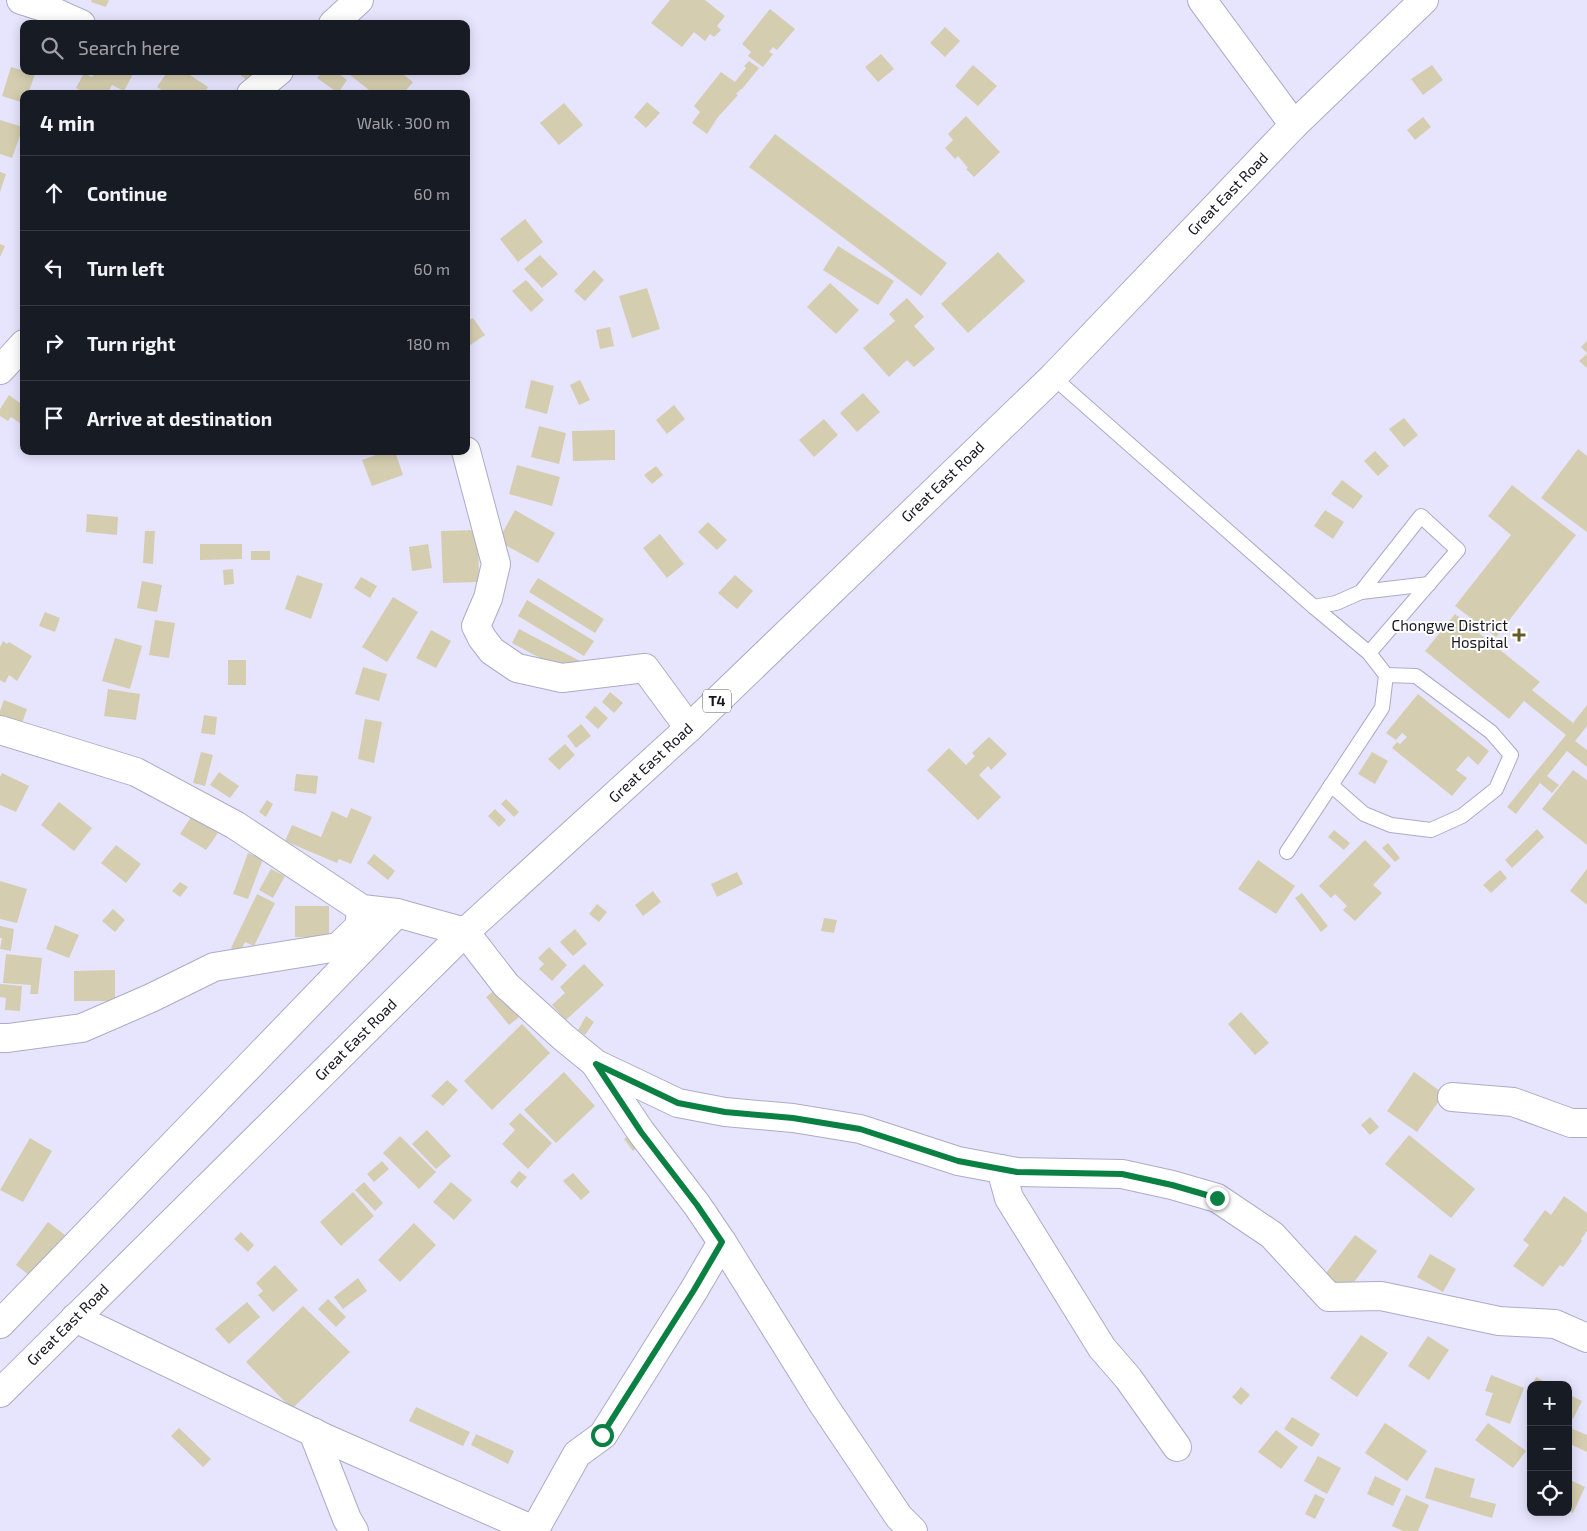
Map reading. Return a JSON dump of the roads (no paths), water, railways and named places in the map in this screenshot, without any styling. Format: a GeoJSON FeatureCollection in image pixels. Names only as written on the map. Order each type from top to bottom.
{"type":"FeatureCollection","features":[{"type":"Feature","properties":{"kind":"main road"},"geometry":{"type":"LineString","coordinates":[[21,0],[72,20]]}},
{"type":"Feature","properties":{"kind":"main road"},"geometry":{"type":"LineString","coordinates":[[338,20],[360,0]]}},
{"type":"Feature","properties":{"kind":"main road"},"geometry":{"type":"LineString","coordinates":[[1202,0],[1294,125]]}},
{"type":"Feature","properties":{"kind":"main road","name":"Great East Road"},"geometry":{"type":"LineString","coordinates":[[0,1393],[465,932],[689,728],[1053,377],[1294,125],[1424,0]]}},
{"type":"Feature","properties":{"kind":"main road"},"geometry":{"type":"LineString","coordinates":[[256,90],[274,75]]}},
{"type":"Feature","properties":{"kind":"main road"},"geometry":{"type":"LineString","coordinates":[[467,455],[496,564],[488,598],[476,626],[492,651],[517,668],[562,678],[645,668],[689,728]]}},
{"type":"Feature","properties":{"kind":"main road"},"geometry":{"type":"LineString","coordinates":[[0,730],[136,772],[235,825],[362,909],[397,913],[465,932],[506,985],[596,1064],[678,1103],[725,1112],[793,1118],[860,1129],[958,1161],[1017,1172],[1122,1174],[1172,1185],[1217,1198],[1272,1235],[1329,1297],[1381,1296],[1499,1321],[1555,1324],[1587,1338]]}},
{"type":"Feature","properties":{"kind":"main road"},"geometry":{"type":"LineString","coordinates":[[0,1038],[82,1028],[151,998],[214,967],[338,948],[359,927],[362,909]]}},
{"type":"Feature","properties":{"kind":"main road"},"geometry":{"type":"LineString","coordinates":[[0,1324],[397,913]]}},
{"type":"Feature","properties":{"kind":"main road"},"geometry":{"type":"LineString","coordinates":[[596,1064],[641,1132],[697,1205],[823,1404],[900,1517],[912,1531]]}},
{"type":"Feature","properties":{"kind":"main road"},"geometry":{"type":"LineString","coordinates":[[1452,1096],[1513,1102],[1571,1122],[1587,1123]]}},
{"type":"Feature","properties":{"kind":"main road"},"geometry":{"type":"LineString","coordinates":[[1001,1169],[1009,1198],[1102,1348],[1128,1378],[1177,1447]]}},
{"type":"Feature","properties":{"kind":"main road"},"geometry":{"type":"LineString","coordinates":[[75,1318],[313,1432],[535,1531],[577,1454],[602,1435],[694,1290],[722,1242]]}},
{"type":"Feature","properties":{"kind":"main road"},"geometry":{"type":"LineString","coordinates":[[313,1432],[347,1519],[354,1531]]}},
{"type":"Feature","properties":{"kind":"lane"},"geometry":{"type":"LineString","coordinates":[[1053,377],[1314,607],[1369,653],[1386,675],[1382,708],[1288,852]]}},
{"type":"Feature","properties":{"kind":"lane"},"geometry":{"type":"LineString","coordinates":[[1361,592],[1421,516],[1458,550],[1369,653]]}},
{"type":"Feature","properties":{"kind":"lane"},"geometry":{"type":"LineString","coordinates":[[1314,607],[1336,603],[1361,592],[1429,584]]}},
{"type":"Feature","properties":{"kind":"lane"},"geometry":{"type":"LineString","coordinates":[[1332,785],[1364,814],[1391,825],[1431,830],[1462,816],[1496,789],[1511,756],[1491,732],[1416,676],[1386,675]]}},
{"type":"Feature","properties":{"kind":"place","name":"Chongwe District Hospital"},"geometry":{"type":"Point","coordinates":[1519,635]}}]}
